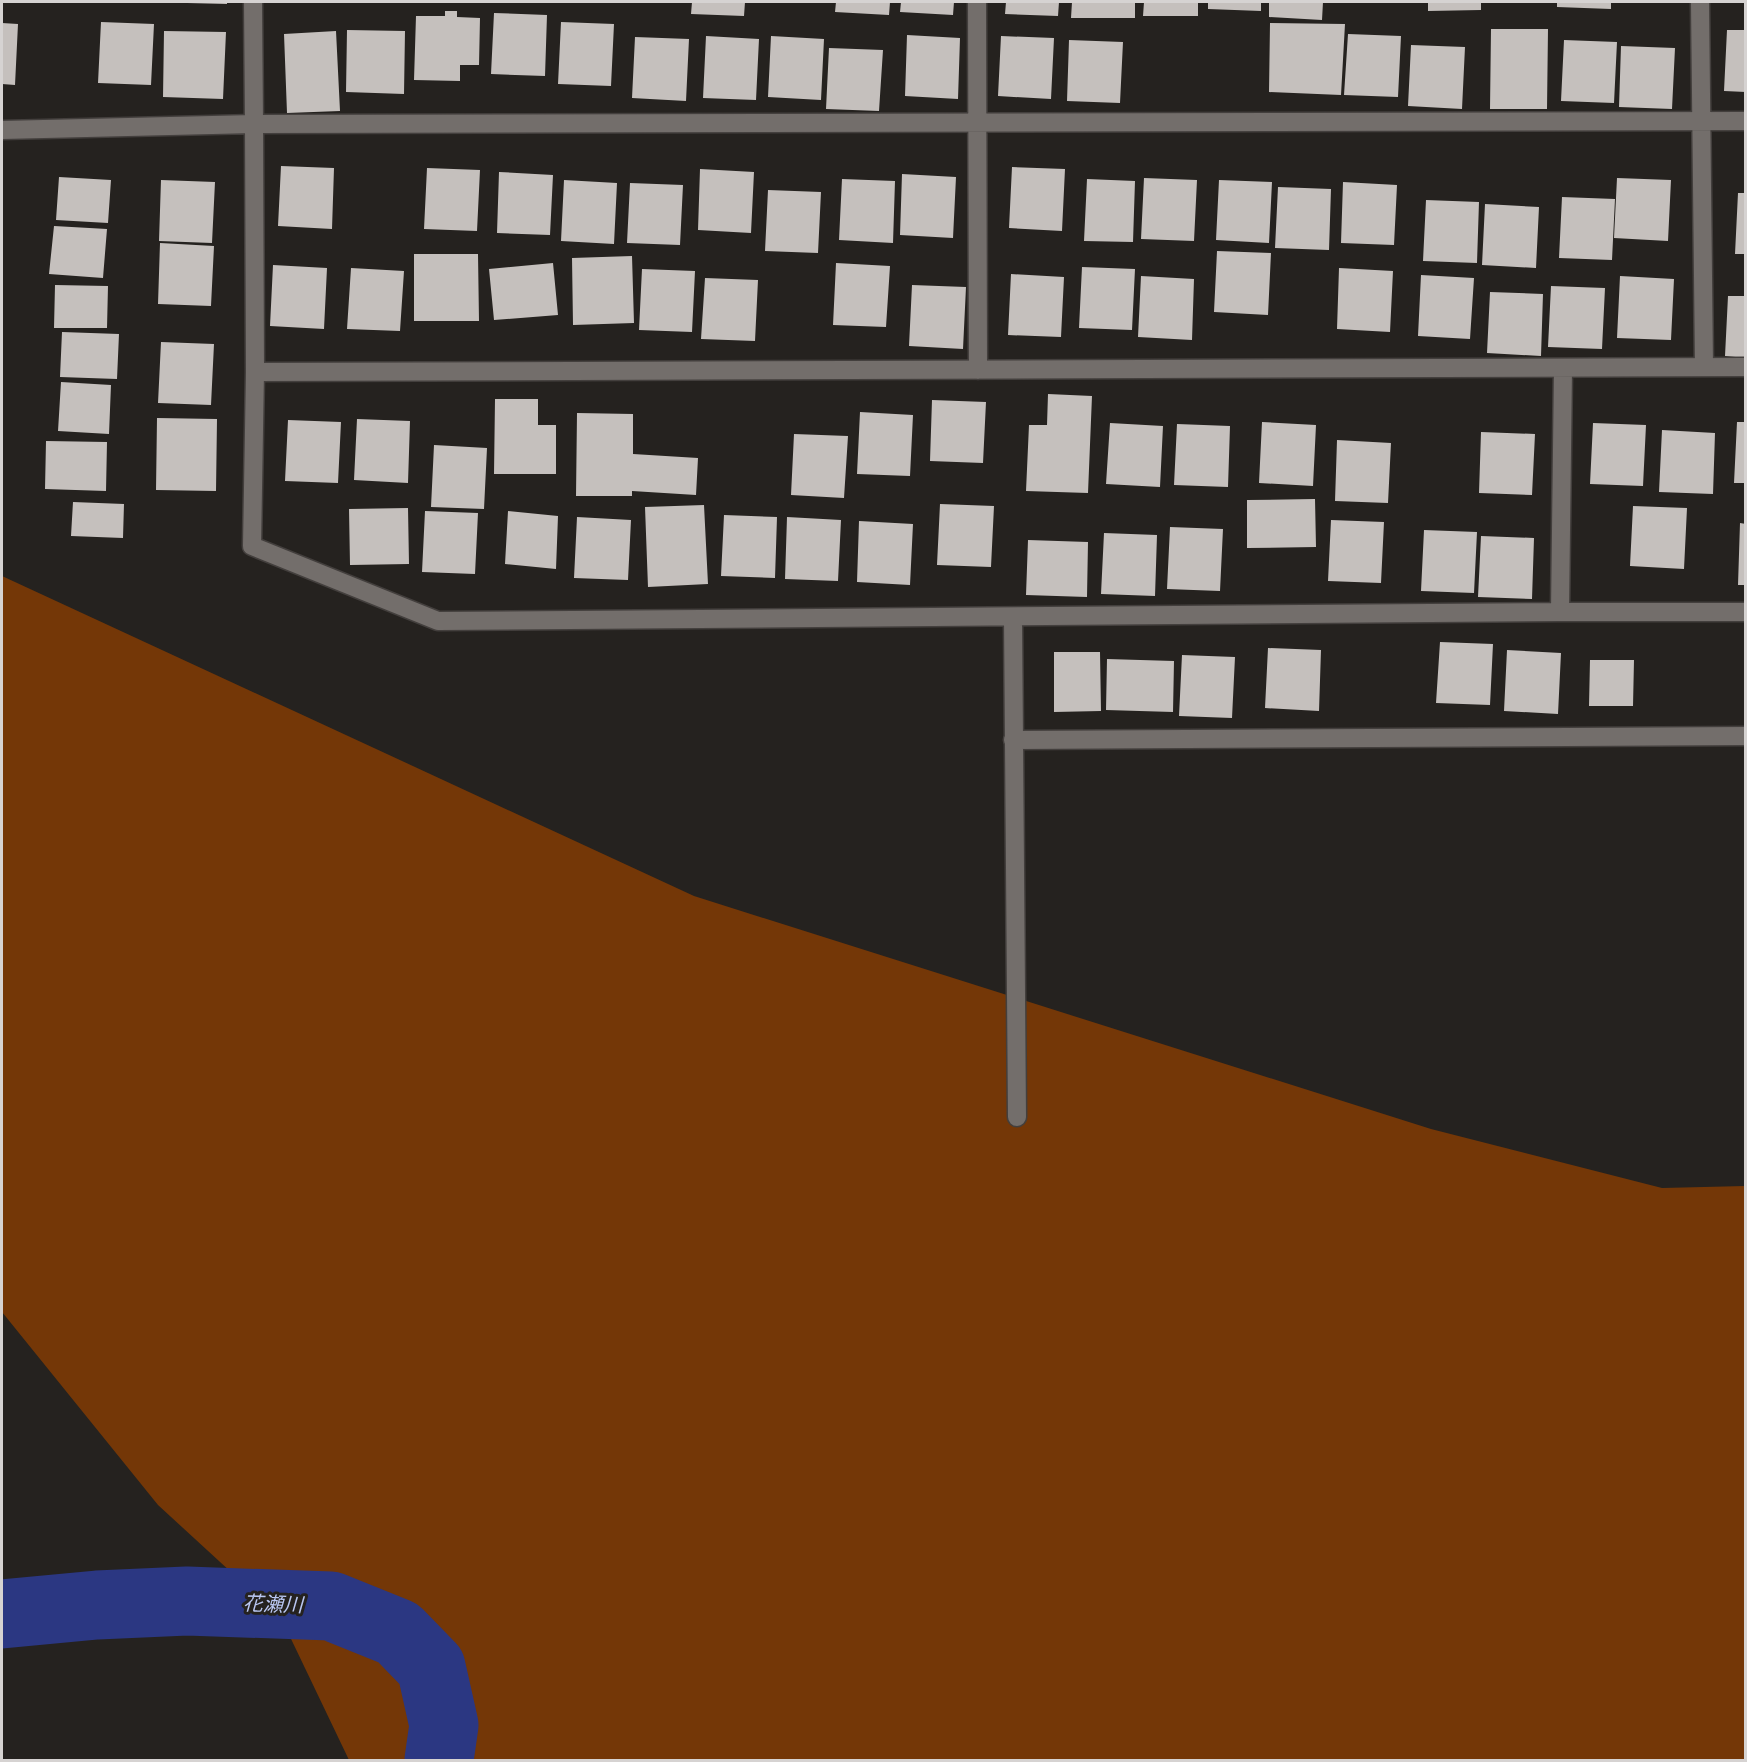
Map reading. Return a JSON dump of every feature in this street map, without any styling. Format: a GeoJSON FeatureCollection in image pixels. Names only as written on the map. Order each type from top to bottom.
{"type":"FeatureCollection","features":[{"type":"Feature","properties":{"kind":"street"},"geometry":{"type":"LineString","coordinates":[[253,2],[255,372],[252,546],[438,621],[1746,612]]}},
{"type":"Feature","properties":{"kind":"street"},"geometry":{"type":"LineString","coordinates":[[977,2],[978,370]]}},
{"type":"Feature","properties":{"kind":"street"},"geometry":{"type":"LineString","coordinates":[[1700,2],[1704,367]]}},
{"type":"Feature","properties":{"kind":"street"},"geometry":{"type":"LineString","coordinates":[[2,130],[254,124],[1746,121]]}},
{"type":"Feature","properties":{"kind":"street"},"geometry":{"type":"LineString","coordinates":[[255,372],[1746,367]]}},
{"type":"Feature","properties":{"kind":"street"},"geometry":{"type":"LineString","coordinates":[[1560,612],[1563,368]]}},
{"type":"Feature","properties":{"kind":"street"},"geometry":{"type":"LineString","coordinates":[[1013,618],[1017,1117]]}},
{"type":"Feature","properties":{"kind":"street"},"geometry":{"type":"LineString","coordinates":[[1013,740],[1746,736]]}},
{"type":"Feature","properties":{"kind":"shaded area"},"geometry":{"type":"Polygon","coordinates":[[[2,576],[694,896],[1431,1129],[1662,1188],[1745,1186],[1745,1760],[349,1760],[281,1618],[158,1505],[2,1312],[2,576]]]}},
{"type":"Feature","properties":{"kind":"building"},"geometry":{"type":"Polygon","coordinates":[[[227,2],[227,4],[187,3],[227,2]]]}},
{"type":"Feature","properties":{"kind":"building"},"geometry":{"type":"Polygon","coordinates":[[[692,2],[745,2],[744,16],[691,14],[692,2]]]}},
{"type":"Feature","properties":{"kind":"building"},"geometry":{"type":"Polygon","coordinates":[[[836,2],[890,2],[889,15],[835,12],[836,2]]]}},
{"type":"Feature","properties":{"kind":"building"},"geometry":{"type":"Polygon","coordinates":[[[901,2],[954,2],[953,15],[900,12],[901,2]]]}},
{"type":"Feature","properties":{"kind":"building"},"geometry":{"type":"Polygon","coordinates":[[[1006,2],[1059,2],[1058,16],[1005,14],[1006,2]]]}},
{"type":"Feature","properties":{"kind":"building"},"geometry":{"type":"Polygon","coordinates":[[[1072,2],[1135,2],[1135,18],[1071,18],[1072,2]]]}},
{"type":"Feature","properties":{"kind":"building"},"geometry":{"type":"Polygon","coordinates":[[[1144,2],[1198,2],[1198,16],[1143,16],[1144,2]]]}},
{"type":"Feature","properties":{"kind":"building"},"geometry":{"type":"Polygon","coordinates":[[[1208,2],[1261,2],[1261,11],[1208,9],[1208,2]]]}},
{"type":"Feature","properties":{"kind":"building"},"geometry":{"type":"Polygon","coordinates":[[[1269,2],[1323,2],[1322,20],[1269,17],[1269,2]]]}},
{"type":"Feature","properties":{"kind":"building"},"geometry":{"type":"Polygon","coordinates":[[[1428,2],[1481,2],[1481,10],[1428,11],[1428,2]]]}},
{"type":"Feature","properties":{"kind":"building"},"geometry":{"type":"Polygon","coordinates":[[[1557,2],[1611,2],[1611,9],[1557,7],[1557,2]]]}},
{"type":"Feature","properties":{"kind":"building"},"geometry":{"type":"Polygon","coordinates":[[[445,11],[457,11],[457,17],[480,18],[479,65],[460,65],[460,81],[414,80],[416,16],[445,16],[445,11]]]}},
{"type":"Feature","properties":{"kind":"building"},"geometry":{"type":"Polygon","coordinates":[[[494,13],[547,15],[545,76],[491,74],[494,13]]]}},
{"type":"Feature","properties":{"kind":"building"},"geometry":{"type":"Polygon","coordinates":[[[101,22],[154,24],[151,85],[98,83],[101,22]]]}},
{"type":"Feature","properties":{"kind":"building"},"geometry":{"type":"Polygon","coordinates":[[[561,22],[614,24],[611,86],[558,84],[561,22]]]}},
{"type":"Feature","properties":{"kind":"building"},"geometry":{"type":"Polygon","coordinates":[[[2,23],[18,24],[15,85],[2,84],[2,23]]]}},
{"type":"Feature","properties":{"kind":"building"},"geometry":{"type":"Polygon","coordinates":[[[1270,23],[1345,24],[1341,95],[1269,92],[1270,23]]]}},
{"type":"Feature","properties":{"kind":"building"},"geometry":{"type":"Polygon","coordinates":[[[1491,29],[1548,29],[1547,109],[1490,109],[1491,29]]]}},
{"type":"Feature","properties":{"kind":"building"},"geometry":{"type":"Polygon","coordinates":[[[347,30],[405,31],[404,94],[346,92],[347,30]]]}},
{"type":"Feature","properties":{"kind":"building"},"geometry":{"type":"Polygon","coordinates":[[[1727,30],[1746,30],[1746,92],[1724,91],[1727,30]]]}},
{"type":"Feature","properties":{"kind":"building"},"geometry":{"type":"Polygon","coordinates":[[[164,31],[226,32],[223,99],[163,97],[164,31]]]}},
{"type":"Feature","properties":{"kind":"building"},"geometry":{"type":"Polygon","coordinates":[[[336,31],[340,111],[287,113],[284,34],[336,31]]]}},
{"type":"Feature","properties":{"kind":"building"},"geometry":{"type":"Polygon","coordinates":[[[1348,34],[1401,36],[1398,97],[1344,95],[1348,34]]]}},
{"type":"Feature","properties":{"kind":"building"},"geometry":{"type":"Polygon","coordinates":[[[907,35],[960,38],[958,99],[905,96],[907,35]]]}},
{"type":"Feature","properties":{"kind":"building"},"geometry":{"type":"Polygon","coordinates":[[[706,36],[759,39],[756,100],[703,98],[706,36]]]}},
{"type":"Feature","properties":{"kind":"building"},"geometry":{"type":"Polygon","coordinates":[[[771,36],[824,39],[821,100],[768,97],[771,36]]]}},
{"type":"Feature","properties":{"kind":"building"},"geometry":{"type":"Polygon","coordinates":[[[1001,36],[1054,38],[1051,99],[998,96],[1001,36]]]}},
{"type":"Feature","properties":{"kind":"building"},"geometry":{"type":"Polygon","coordinates":[[[635,37],[689,39],[686,101],[632,98],[635,37]]]}},
{"type":"Feature","properties":{"kind":"building"},"geometry":{"type":"Polygon","coordinates":[[[1069,40],[1123,42],[1120,103],[1067,101],[1069,40]]]}},
{"type":"Feature","properties":{"kind":"building"},"geometry":{"type":"Polygon","coordinates":[[[1564,40],[1617,42],[1614,103],[1561,101],[1564,40]]]}},
{"type":"Feature","properties":{"kind":"building"},"geometry":{"type":"Polygon","coordinates":[[[1411,45],[1465,47],[1462,109],[1408,106],[1411,45]]]}},
{"type":"Feature","properties":{"kind":"building"},"geometry":{"type":"Polygon","coordinates":[[[1621,46],[1675,48],[1672,109],[1619,107],[1621,46]]]}},
{"type":"Feature","properties":{"kind":"building"},"geometry":{"type":"Polygon","coordinates":[[[829,48],[883,50],[879,111],[826,109],[829,48]]]}},
{"type":"Feature","properties":{"kind":"building"},"geometry":{"type":"Polygon","coordinates":[[[281,166],[334,168],[332,229],[278,226],[281,166]]]}},
{"type":"Feature","properties":{"kind":"building"},"geometry":{"type":"Polygon","coordinates":[[[1012,167],[1065,169],[1062,231],[1009,228],[1012,167]]]}},
{"type":"Feature","properties":{"kind":"building"},"geometry":{"type":"Polygon","coordinates":[[[427,168],[480,170],[477,231],[424,229],[427,168]]]}},
{"type":"Feature","properties":{"kind":"building"},"geometry":{"type":"Polygon","coordinates":[[[700,169],[754,172],[751,233],[698,230],[700,169]]]}},
{"type":"Feature","properties":{"kind":"building"},"geometry":{"type":"Polygon","coordinates":[[[499,172],[553,175],[550,235],[497,233],[499,172]]]}},
{"type":"Feature","properties":{"kind":"building"},"geometry":{"type":"Polygon","coordinates":[[[902,174],[956,177],[953,238],[900,235],[902,174]]]}},
{"type":"Feature","properties":{"kind":"building"},"geometry":{"type":"Polygon","coordinates":[[[59,177],[111,180],[108,223],[56,220],[59,177]]]}},
{"type":"Feature","properties":{"kind":"building"},"geometry":{"type":"Polygon","coordinates":[[[1144,178],[1197,180],[1194,241],[1141,239],[1144,178]]]}},
{"type":"Feature","properties":{"kind":"building"},"geometry":{"type":"Polygon","coordinates":[[[1617,178],[1671,180],[1668,241],[1614,238],[1617,178]]]}},
{"type":"Feature","properties":{"kind":"building"},"geometry":{"type":"Polygon","coordinates":[[[842,179],[895,181],[893,243],[839,240],[842,179]]]}},
{"type":"Feature","properties":{"kind":"building"},"geometry":{"type":"Polygon","coordinates":[[[1087,179],[1135,181],[1133,242],[1084,241],[1087,179]]]}},
{"type":"Feature","properties":{"kind":"building"},"geometry":{"type":"Polygon","coordinates":[[[161,180],[215,182],[212,243],[159,241],[161,180]]]}},
{"type":"Feature","properties":{"kind":"building"},"geometry":{"type":"Polygon","coordinates":[[[564,180],[617,183],[614,244],[561,241],[564,180]]]}},
{"type":"Feature","properties":{"kind":"building"},"geometry":{"type":"Polygon","coordinates":[[[1219,180],[1272,182],[1269,243],[1216,240],[1219,180]]]}},
{"type":"Feature","properties":{"kind":"building"},"geometry":{"type":"Polygon","coordinates":[[[1343,182],[1397,185],[1394,245],[1341,243],[1343,182]]]}},
{"type":"Feature","properties":{"kind":"building"},"geometry":{"type":"Polygon","coordinates":[[[630,183],[683,185],[680,245],[627,243],[630,183]]]}},
{"type":"Feature","properties":{"kind":"building"},"geometry":{"type":"Polygon","coordinates":[[[1278,187],[1331,189],[1329,250],[1275,248],[1278,187]]]}},
{"type":"Feature","properties":{"kind":"building"},"geometry":{"type":"Polygon","coordinates":[[[768,190],[821,192],[818,253],[765,251],[768,190]]]}},
{"type":"Feature","properties":{"kind":"building"},"geometry":{"type":"Polygon","coordinates":[[[1738,193],[1746,193],[1746,254],[1735,254],[1738,193]]]}},
{"type":"Feature","properties":{"kind":"building"},"geometry":{"type":"Polygon","coordinates":[[[1562,197],[1615,199],[1612,260],[1559,258],[1562,197]]]}},
{"type":"Feature","properties":{"kind":"building"},"geometry":{"type":"Polygon","coordinates":[[[1426,200],[1479,202],[1477,263],[1423,261],[1426,200]]]}},
{"type":"Feature","properties":{"kind":"building"},"geometry":{"type":"Polygon","coordinates":[[[1485,204],[1539,207],[1536,268],[1482,265],[1485,204]]]}},
{"type":"Feature","properties":{"kind":"building"},"geometry":{"type":"Polygon","coordinates":[[[54,226],[107,229],[103,278],[49,274],[54,226]]]}},
{"type":"Feature","properties":{"kind":"building"},"geometry":{"type":"Polygon","coordinates":[[[160,243],[214,246],[211,306],[158,304],[160,243]]]}},
{"type":"Feature","properties":{"kind":"building"},"geometry":{"type":"Polygon","coordinates":[[[1217,251],[1271,253],[1268,315],[1214,312],[1217,251]]]}},
{"type":"Feature","properties":{"kind":"building"},"geometry":{"type":"Polygon","coordinates":[[[414,254],[478,254],[479,321],[414,321],[414,254]]]}},
{"type":"Feature","properties":{"kind":"building"},"geometry":{"type":"Polygon","coordinates":[[[632,256],[634,323],[573,325],[572,258],[632,256]]]}},
{"type":"Feature","properties":{"kind":"building"},"geometry":{"type":"Polygon","coordinates":[[[553,263],[558,315],[494,320],[489,269],[553,263]]]}},
{"type":"Feature","properties":{"kind":"building"},"geometry":{"type":"Polygon","coordinates":[[[836,263],[890,266],[886,327],[833,325],[836,263]]]}},
{"type":"Feature","properties":{"kind":"building"},"geometry":{"type":"Polygon","coordinates":[[[273,265],[327,268],[324,329],[270,326],[273,265]]]}},
{"type":"Feature","properties":{"kind":"building"},"geometry":{"type":"Polygon","coordinates":[[[1082,267],[1135,269],[1132,330],[1079,328],[1082,267]]]}},
{"type":"Feature","properties":{"kind":"building"},"geometry":{"type":"Polygon","coordinates":[[[351,268],[404,271],[400,331],[347,329],[351,268]]]}},
{"type":"Feature","properties":{"kind":"building"},"geometry":{"type":"Polygon","coordinates":[[[1339,268],[1393,271],[1390,332],[1337,329],[1339,268]]]}},
{"type":"Feature","properties":{"kind":"building"},"geometry":{"type":"Polygon","coordinates":[[[642,269],[695,271],[692,332],[639,330],[642,269]]]}},
{"type":"Feature","properties":{"kind":"building"},"geometry":{"type":"Polygon","coordinates":[[[1011,274],[1064,277],[1061,337],[1008,335],[1011,274]]]}},
{"type":"Feature","properties":{"kind":"building"},"geometry":{"type":"Polygon","coordinates":[[[1421,275],[1474,278],[1470,339],[1418,336],[1421,275]]]}},
{"type":"Feature","properties":{"kind":"building"},"geometry":{"type":"Polygon","coordinates":[[[1141,276],[1194,279],[1192,340],[1138,337],[1141,276]]]}},
{"type":"Feature","properties":{"kind":"building"},"geometry":{"type":"Polygon","coordinates":[[[1620,276],[1674,279],[1671,340],[1617,338],[1620,276]]]}},
{"type":"Feature","properties":{"kind":"building"},"geometry":{"type":"Polygon","coordinates":[[[705,278],[758,280],[755,341],[701,339],[705,278]]]}},
{"type":"Feature","properties":{"kind":"building"},"geometry":{"type":"Polygon","coordinates":[[[55,285],[108,286],[107,328],[54,328],[55,285]]]}},
{"type":"Feature","properties":{"kind":"building"},"geometry":{"type":"Polygon","coordinates":[[[912,285],[966,287],[963,349],[909,346],[912,285]]]}},
{"type":"Feature","properties":{"kind":"building"},"geometry":{"type":"Polygon","coordinates":[[[1551,286],[1605,288],[1602,349],[1548,347],[1551,286]]]}},
{"type":"Feature","properties":{"kind":"building"},"geometry":{"type":"Polygon","coordinates":[[[1490,292],[1543,294],[1541,356],[1487,353],[1490,292]]]}},
{"type":"Feature","properties":{"kind":"building"},"geometry":{"type":"Polygon","coordinates":[[[1728,296],[1746,296],[1746,358],[1725,356],[1728,296]]]}},
{"type":"Feature","properties":{"kind":"building"},"geometry":{"type":"Polygon","coordinates":[[[62,332],[119,334],[117,379],[60,377],[62,332]]]}},
{"type":"Feature","properties":{"kind":"building"},"geometry":{"type":"Polygon","coordinates":[[[161,342],[214,344],[211,405],[158,403],[161,342]]]}},
{"type":"Feature","properties":{"kind":"building"},"geometry":{"type":"Polygon","coordinates":[[[61,382],[111,385],[109,434],[58,431],[61,382]]]}},
{"type":"Feature","properties":{"kind":"building"},"geometry":{"type":"Polygon","coordinates":[[[1048,394],[1092,396],[1088,493],[1026,491],[1029,425],[1047,425],[1048,394]]]}},
{"type":"Feature","properties":{"kind":"building"},"geometry":{"type":"Polygon","coordinates":[[[495,399],[538,399],[538,425],[556,425],[556,474],[494,474],[495,399]]]}},
{"type":"Feature","properties":{"kind":"building"},"geometry":{"type":"Polygon","coordinates":[[[932,400],[986,402],[983,463],[930,461],[932,400]]]}},
{"type":"Feature","properties":{"kind":"building"},"geometry":{"type":"Polygon","coordinates":[[[860,412],[913,415],[910,476],[857,474],[860,412]]]}},
{"type":"Feature","properties":{"kind":"building"},"geometry":{"type":"Polygon","coordinates":[[[577,413],[633,414],[633,454],[698,458],[696,495],[632,491],[632,496],[576,496],[577,413]]]}},
{"type":"Feature","properties":{"kind":"building"},"geometry":{"type":"Polygon","coordinates":[[[157,418],[217,419],[216,491],[156,490],[157,418]]]}},
{"type":"Feature","properties":{"kind":"building"},"geometry":{"type":"Polygon","coordinates":[[[357,419],[410,421],[408,483],[354,480],[357,419]]]}},
{"type":"Feature","properties":{"kind":"building"},"geometry":{"type":"Polygon","coordinates":[[[288,420],[341,422],[338,483],[285,481],[288,420]]]}},
{"type":"Feature","properties":{"kind":"building"},"geometry":{"type":"Polygon","coordinates":[[[1262,422],[1316,425],[1313,486],[1259,483],[1262,422]]]}},
{"type":"Feature","properties":{"kind":"building"},"geometry":{"type":"Polygon","coordinates":[[[1737,422],[1746,422],[1746,483],[1734,483],[1737,422]]]}},
{"type":"Feature","properties":{"kind":"building"},"geometry":{"type":"Polygon","coordinates":[[[1110,423],[1163,426],[1160,487],[1106,484],[1110,423]]]}},
{"type":"Feature","properties":{"kind":"building"},"geometry":{"type":"Polygon","coordinates":[[[1593,423],[1646,425],[1643,486],[1590,484],[1593,423]]]}},
{"type":"Feature","properties":{"kind":"building"},"geometry":{"type":"Polygon","coordinates":[[[1177,424],[1230,426],[1228,487],[1174,485],[1177,424]]]}},
{"type":"Feature","properties":{"kind":"building"},"geometry":{"type":"Polygon","coordinates":[[[1662,430],[1715,433],[1713,494],[1659,492],[1662,430]]]}},
{"type":"Feature","properties":{"kind":"building"},"geometry":{"type":"Polygon","coordinates":[[[1481,432],[1535,434],[1532,495],[1479,493],[1481,432]]]}},
{"type":"Feature","properties":{"kind":"building"},"geometry":{"type":"Polygon","coordinates":[[[794,434],[848,436],[844,498],[791,495],[794,434]]]}},
{"type":"Feature","properties":{"kind":"building"},"geometry":{"type":"Polygon","coordinates":[[[1337,440],[1391,443],[1388,503],[1335,501],[1337,440]]]}},
{"type":"Feature","properties":{"kind":"building"},"geometry":{"type":"Polygon","coordinates":[[[46,441],[107,442],[106,491],[45,489],[46,441]]]}},
{"type":"Feature","properties":{"kind":"building"},"geometry":{"type":"Polygon","coordinates":[[[434,445],[487,448],[484,509],[431,507],[434,445]]]}},
{"type":"Feature","properties":{"kind":"building"},"geometry":{"type":"Polygon","coordinates":[[[1315,499],[1316,547],[1247,548],[1247,500],[1315,499]]]}},
{"type":"Feature","properties":{"kind":"building"},"geometry":{"type":"Polygon","coordinates":[[[73,502],[124,504],[123,538],[71,536],[73,502]]]}},
{"type":"Feature","properties":{"kind":"building"},"geometry":{"type":"Polygon","coordinates":[[[940,504],[994,506],[991,567],[937,565],[940,504]]]}},
{"type":"Feature","properties":{"kind":"building"},"geometry":{"type":"Polygon","coordinates":[[[704,505],[708,584],[648,587],[645,507],[704,505]]]}},
{"type":"Feature","properties":{"kind":"building"},"geometry":{"type":"Polygon","coordinates":[[[1633,506],[1687,508],[1684,569],[1630,566],[1633,506]]]}},
{"type":"Feature","properties":{"kind":"building"},"geometry":{"type":"Polygon","coordinates":[[[408,508],[409,564],[350,565],[349,509],[408,508]]]}},
{"type":"Feature","properties":{"kind":"building"},"geometry":{"type":"Polygon","coordinates":[[[425,511],[478,513],[475,574],[422,572],[425,511]]]}},
{"type":"Feature","properties":{"kind":"building"},"geometry":{"type":"Polygon","coordinates":[[[508,511],[558,516],[556,569],[505,564],[508,511]]]}},
{"type":"Feature","properties":{"kind":"building"},"geometry":{"type":"Polygon","coordinates":[[[724,515],[777,517],[775,578],[721,576],[724,515]]]}},
{"type":"Feature","properties":{"kind":"building"},"geometry":{"type":"Polygon","coordinates":[[[577,517],[631,520],[628,580],[574,578],[577,517]]]}},
{"type":"Feature","properties":{"kind":"building"},"geometry":{"type":"Polygon","coordinates":[[[787,517],[841,520],[838,581],[785,579],[787,517]]]}},
{"type":"Feature","properties":{"kind":"building"},"geometry":{"type":"Polygon","coordinates":[[[1331,520],[1384,522],[1381,583],[1328,581],[1331,520]]]}},
{"type":"Feature","properties":{"kind":"building"},"geometry":{"type":"Polygon","coordinates":[[[859,521],[913,524],[910,585],[857,582],[859,521]]]}},
{"type":"Feature","properties":{"kind":"building"},"geometry":{"type":"Polygon","coordinates":[[[1740,523],[1746,524],[1746,585],[1738,585],[1740,523]]]}},
{"type":"Feature","properties":{"kind":"building"},"geometry":{"type":"Polygon","coordinates":[[[1170,527],[1223,529],[1220,591],[1167,589],[1170,527]]]}},
{"type":"Feature","properties":{"kind":"building"},"geometry":{"type":"Polygon","coordinates":[[[1424,530],[1477,532],[1474,593],[1421,591],[1424,530]]]}},
{"type":"Feature","properties":{"kind":"building"},"geometry":{"type":"Polygon","coordinates":[[[1104,533],[1157,535],[1155,596],[1101,594],[1104,533]]]}},
{"type":"Feature","properties":{"kind":"building"},"geometry":{"type":"Polygon","coordinates":[[[1481,536],[1534,538],[1532,599],[1478,597],[1481,536]]]}},
{"type":"Feature","properties":{"kind":"building"},"geometry":{"type":"Polygon","coordinates":[[[1028,540],[1088,542],[1087,597],[1026,595],[1028,540]]]}},
{"type":"Feature","properties":{"kind":"building"},"geometry":{"type":"Polygon","coordinates":[[[1440,642],[1493,644],[1490,705],[1436,703],[1440,642]]]}},
{"type":"Feature","properties":{"kind":"building"},"geometry":{"type":"Polygon","coordinates":[[[1268,648],[1321,650],[1319,711],[1265,708],[1268,648]]]}},
{"type":"Feature","properties":{"kind":"building"},"geometry":{"type":"Polygon","coordinates":[[[1507,650],[1561,653],[1558,714],[1504,711],[1507,650]]]}},
{"type":"Feature","properties":{"kind":"building"},"geometry":{"type":"Polygon","coordinates":[[[1054,652],[1100,652],[1101,711],[1054,712],[1054,652]]]}},
{"type":"Feature","properties":{"kind":"building"},"geometry":{"type":"Polygon","coordinates":[[[1182,655],[1235,657],[1232,718],[1179,716],[1182,655]]]}},
{"type":"Feature","properties":{"kind":"building"},"geometry":{"type":"Polygon","coordinates":[[[1107,659],[1174,661],[1173,712],[1106,710],[1107,659]]]}},
{"type":"Feature","properties":{"kind":"building"},"geometry":{"type":"Polygon","coordinates":[[[1590,660],[1634,660],[1633,706],[1589,706],[1590,660]]]}},
{"type":"Feature","properties":{"kind":"waterway","name":"花瀬川"},"geometry":{"type":"LineString","coordinates":[[2,1614],[97,1605],[187,1601],[331,1606],[398,1633],[431,1667],[444,1725],[439,1760]]}}]}
